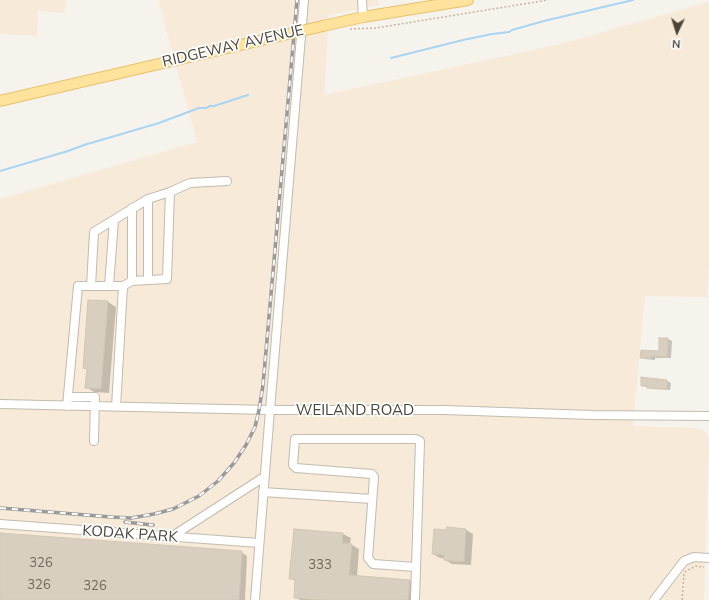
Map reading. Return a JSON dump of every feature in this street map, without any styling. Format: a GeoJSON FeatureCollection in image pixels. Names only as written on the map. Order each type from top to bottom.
{"type":"FeatureCollection","features":[{"type":"Feature","properties":{"kind":"main road","name":"RIDGEWAY AVENUE"},"geometry":{"type":"LineString","coordinates":[[0,100],[363,17],[468,0]]}},
{"type":"Feature","properties":{"kind":"street"},"geometry":{"type":"LineString","coordinates":[[255,600],[304,0]]}},
{"type":"Feature","properties":{"kind":"street"},"geometry":{"type":"LineString","coordinates":[[362,0],[363,17]]}},
{"type":"Feature","properties":{"kind":"street"},"geometry":{"type":"LineString","coordinates":[[91,286],[94,232],[148,199],[170,192],[190,183],[227,181]]}},
{"type":"Feature","properties":{"kind":"street"},"geometry":{"type":"LineString","coordinates":[[67,406],[78,286],[123,286],[132,281],[167,279],[170,192]]}},
{"type":"Feature","properties":{"kind":"street"},"geometry":{"type":"LineString","coordinates":[[148,199],[148,280]]}},
{"type":"Feature","properties":{"kind":"street"},"geometry":{"type":"LineString","coordinates":[[132,208],[132,281]]}},
{"type":"Feature","properties":{"kind":"street"},"geometry":{"type":"LineString","coordinates":[[109,286],[114,220]]}},
{"type":"Feature","properties":{"kind":"street"},"geometry":{"type":"LineString","coordinates":[[116,407],[123,286]]}},
{"type":"Feature","properties":{"kind":"street"},"geometry":{"type":"LineString","coordinates":[[68,397],[95,397],[94,441]]}},
{"type":"Feature","properties":{"kind":"street","name":"WEILAND ROAD"},"geometry":{"type":"LineString","coordinates":[[0,404],[270,410],[444,410],[592,415],[709,416]]}},
{"type":"Feature","properties":{"kind":"street"},"geometry":{"type":"LineString","coordinates":[[415,600],[420,441],[416,439],[295,439],[293,465],[296,468],[372,474],[374,477],[369,561],[373,564],[416,567]]}},
{"type":"Feature","properties":{"kind":"street"},"geometry":{"type":"LineString","coordinates":[[171,537],[264,477]]}},
{"type":"Feature","properties":{"kind":"street"},"geometry":{"type":"LineString","coordinates":[[263,492],[372,499]]}},
{"type":"Feature","properties":{"kind":"street","name":"KODAK PARK"},"geometry":{"type":"LineString","coordinates":[[0,524],[259,543]]}},
{"type":"Feature","properties":{"kind":"street"},"geometry":{"type":"LineString","coordinates":[[654,600],[684,561],[694,557],[709,558]]}},
{"type":"Feature","properties":{"kind":"path"},"geometry":{"type":"LineString","coordinates":[[346,29],[376,28],[548,0]]}},
{"type":"Feature","properties":{"kind":"path"},"geometry":{"type":"LineString","coordinates":[[682,600],[684,575],[686,571],[696,566],[704,567]]}},
{"type":"Feature","properties":{"kind":"shaded area"},"geometry":{"type":"Polygon","coordinates":[[[0,0],[66,0],[65,13],[38,11],[37,36],[0,34],[0,0]]]}},
{"type":"Feature","properties":{"kind":"shaded area"},"geometry":{"type":"Polygon","coordinates":[[[158,0],[378,0],[378,5],[329,15],[324,95],[557,45],[709,2],[709,268],[707,297],[645,296],[633,426],[695,428],[702,430],[707,434],[709,439],[704,600],[0,600],[0,199],[197,142],[158,0]]]}},
{"type":"Feature","properties":{"kind":"building"},"geometry":{"type":"Polygon","coordinates":[[[88,300],[108,301],[101,389],[85,388],[87,369],[83,368],[88,300]]]}},
{"type":"Feature","properties":{"kind":"building"},"geometry":{"type":"Polygon","coordinates":[[[659,338],[668,338],[667,357],[651,356],[651,358],[640,358],[641,350],[659,351],[659,338]]]}},
{"type":"Feature","properties":{"kind":"building"},"geometry":{"type":"Polygon","coordinates":[[[641,377],[667,380],[667,389],[647,388],[647,386],[641,386],[641,377]]]}},
{"type":"Feature","properties":{"kind":"building"},"geometry":{"type":"Polygon","coordinates":[[[447,527],[466,529],[464,562],[444,560],[444,555],[432,554],[434,529],[446,530],[447,527]]]}},
{"type":"Feature","properties":{"kind":"building"},"geometry":{"type":"Polygon","coordinates":[[[294,529],[343,533],[342,543],[352,544],[349,575],[410,580],[408,600],[323,600],[294,598],[295,579],[289,579],[294,529]]]}},
{"type":"Feature","properties":{"kind":"building"},"geometry":{"type":"Polygon","coordinates":[[[0,533],[242,551],[239,600],[0,600],[0,533]]]}},
{"type":"Feature","properties":{"kind":"waterway"},"geometry":{"type":"LineString","coordinates":[[391,58],[463,40],[509,32],[544,21],[633,0]]}},
{"type":"Feature","properties":{"kind":"waterway"},"geometry":{"type":"LineString","coordinates":[[0,171],[159,123],[199,108],[214,106],[248,95]]}},
{"type":"Feature","properties":{"kind":"railway"},"geometry":{"type":"LineString","coordinates":[[0,508],[131,518],[154,514],[173,509],[199,496],[218,481],[234,463],[246,445],[255,427],[263,385],[297,0]]}},
{"type":"Feature","properties":{"kind":"railway"},"geometry":{"type":"LineString","coordinates":[[125,522],[153,525]]}}]}
